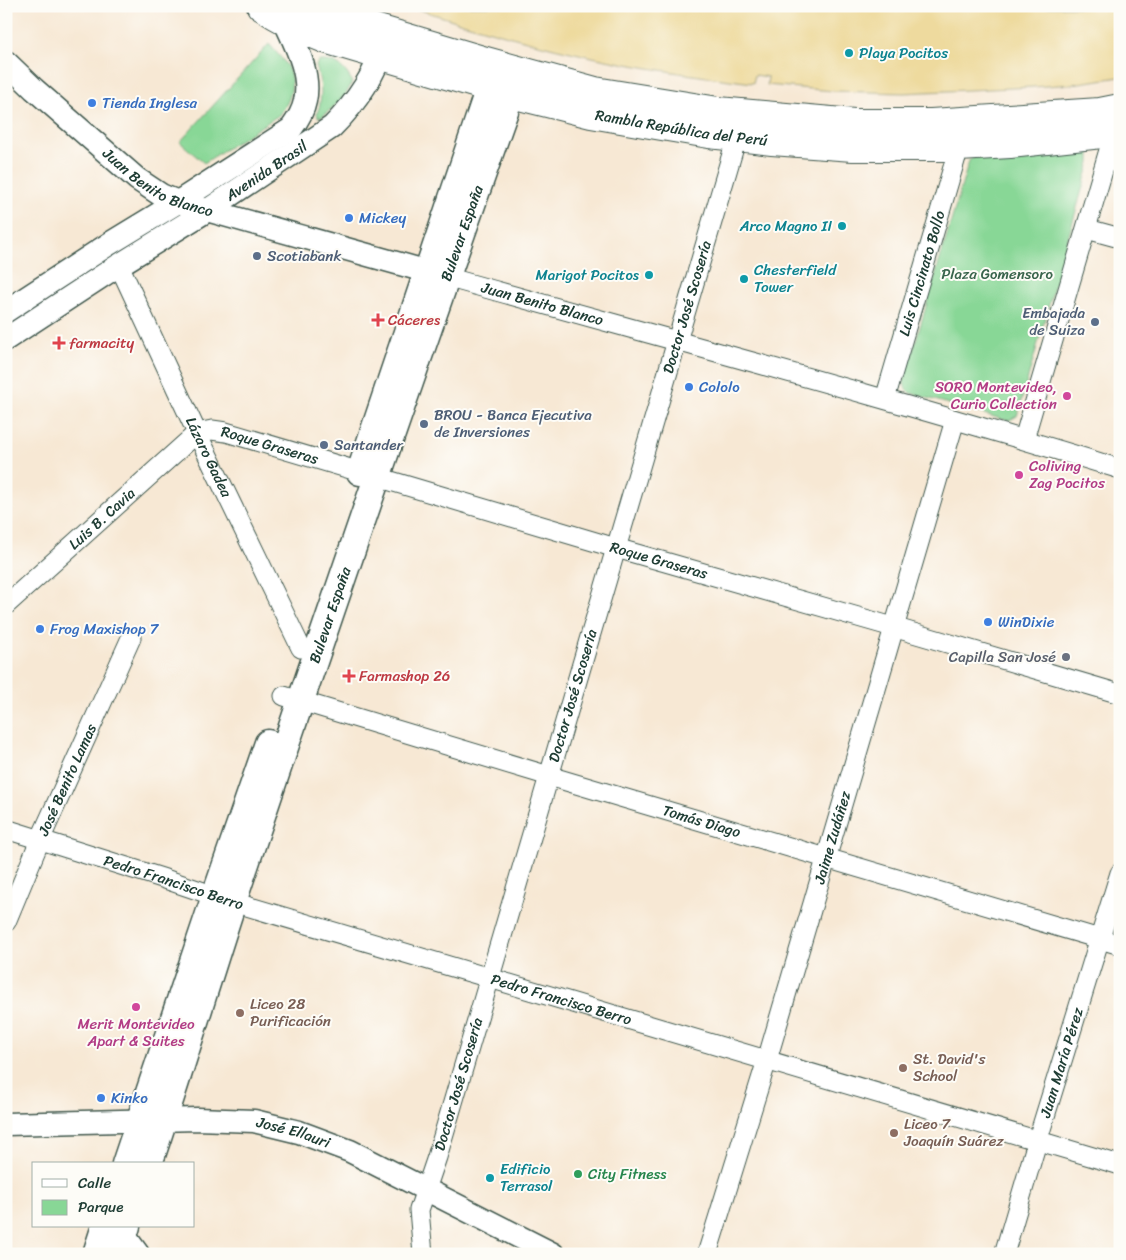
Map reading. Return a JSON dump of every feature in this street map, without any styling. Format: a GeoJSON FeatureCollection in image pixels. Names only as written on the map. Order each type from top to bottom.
{"type":"FeatureCollection","features":[{"type":"Feature","properties":{"kind":"main road","name":"Rambla República del Perú"},"geometry":{"type":"LineString","coordinates":[[261,6],[285,22],[325,39],[385,44]]}},
{"type":"Feature","properties":{"kind":"main road","name":"Rambla República del Perú"},"geometry":{"type":"LineString","coordinates":[[308,6],[385,44],[591,114],[672,128],[737,137],[853,147],[959,147],[1010,144],[1118,125]]}},
{"type":"Feature","properties":{"kind":"main road","name":"Rambla República del Perú"},"geometry":{"type":"LineString","coordinates":[[506,84],[595,91],[743,114],[854,123],[962,122],[1100,112],[1118,125]]}},
{"type":"Feature","properties":{"kind":"main road","name":"Bulevar España"},"geometry":{"type":"LineString","coordinates":[[127,1162],[152,1120],[224,899],[437,274],[506,84]]}},
{"type":"Feature","properties":{"kind":"main road","name":"Bulevar España"},"geometry":{"type":"LineString","coordinates":[[293,699],[301,648],[369,475]]}},
{"type":"Feature","properties":{"kind":"main road","name":"Bulevar España"},"geometry":{"type":"LineString","coordinates":[[149,1162],[152,1120]]}},
{"type":"Feature","properties":{"kind":"main road"},"geometry":{"type":"LineString","coordinates":[[96,1254],[122,1239]]}},
{"type":"Feature","properties":{"kind":"street","name":"Avenida Brasil"},"geometry":{"type":"LineString","coordinates":[[6,311],[291,129],[302,112],[306,101],[307,88],[299,53],[285,22]]}},
{"type":"Feature","properties":{"kind":"street","name":"Avenida Brasil"},"geometry":{"type":"LineString","coordinates":[[6,338],[208,210],[332,127],[363,91],[385,44]]}},
{"type":"Feature","properties":{"kind":"street","name":"Juan Benito Blanco"},"geometry":{"type":"LineString","coordinates":[[6,62],[34,89],[138,179],[160,195],[178,202],[885,399],[1120,469]]}},
{"type":"Feature","properties":{"kind":"street"},"geometry":{"type":"LineString","coordinates":[[1024,439],[1118,125]]}},
{"type":"Feature","properties":{"kind":"street","name":"Doctor José Scosería"},"geometry":{"type":"LineString","coordinates":[[423,1254],[419,1210],[490,978],[737,137]]}},
{"type":"Feature","properties":{"kind":"street","name":"Luis Cincinato Bollo"},"geometry":{"type":"LineString","coordinates":[[885,399],[959,147]]}},
{"type":"Feature","properties":{"kind":"street"},"geometry":{"type":"LineString","coordinates":[[1087,229],[1120,238]]}},
{"type":"Feature","properties":{"kind":"street","name":"Lázaro Gadea"},"geometry":{"type":"LineString","coordinates":[[120,265],[197,433],[301,648]]}},
{"type":"Feature","properties":{"kind":"street","name":"Jaime Zudáñez"},"geometry":{"type":"LineString","coordinates":[[707,1254],[767,1060],[955,420]]}},
{"type":"Feature","properties":{"kind":"street","name":"Roque Graseras"},"geometry":{"type":"LineString","coordinates":[[197,433],[212,430],[226,432],[616,548],[1120,694]]}},
{"type":"Feature","properties":{"kind":"street","name":"Luis B. Cavia"},"geometry":{"type":"LineString","coordinates":[[6,605],[197,433]]}},
{"type":"Feature","properties":{"kind":"street","name":"José Benito Lamas"},"geometry":{"type":"LineString","coordinates":[[6,922],[40,840],[131,638]]}},
{"type":"Feature","properties":{"kind":"street","name":"Tomás Diago"},"geometry":{"type":"LineString","coordinates":[[293,699],[1120,945]]}},
{"type":"Feature","properties":{"kind":"street","name":"Pedro Francisco Berro"},"geometry":{"type":"LineString","coordinates":[[6,828],[224,899],[1120,1166]]}},
{"type":"Feature","properties":{"kind":"street","name":"Juan María Pérez"},"geometry":{"type":"LineString","coordinates":[[1004,1254],[1120,873]]}},
{"type":"Feature","properties":{"kind":"street","name":"José Ellauri"},"geometry":{"type":"LineString","coordinates":[[6,1124],[197,1119],[254,1121],[299,1132],[350,1151],[553,1254]]}},
{"type":"Feature","properties":{"kind":"green space"},"geometry":{"type":"Polygon","coordinates":[[[269,44],[290,72],[292,85],[287,104],[279,115],[204,163],[180,142],[269,44]]]}},
{"type":"Feature","properties":{"kind":"green space"},"geometry":{"type":"Polygon","coordinates":[[[320,61],[339,65],[352,81],[348,91],[340,100],[322,117],[318,117],[321,93],[316,66],[320,61]]]}},
{"type":"Feature","properties":{"kind":"green space","name":"Plaza Gomensoro"},"geometry":{"type":"Polygon","coordinates":[[[1085,148],[1090,153],[1090,162],[1017,416],[1010,420],[1005,420],[910,393],[904,385],[904,381],[971,158],[1085,148]]]}},
{"type":"Feature","properties":{"kind":"sand","name":"Playa Pocitos"},"geometry":{"type":"Polygon","coordinates":[[[408,6],[1120,7],[1120,77],[1033,87],[903,93],[833,91],[767,85],[768,77],[755,75],[753,83],[643,67],[556,49],[408,6]]]}},
{"type":"Feature","properties":{"kind":"place","name":"Playa Pocitos"},"geometry":{"type":"Point","coordinates":[849,53]}},
{"type":"Feature","properties":{"kind":"place","name":"Tienda Inglesa"},"geometry":{"type":"Point","coordinates":[92,103]}},
{"type":"Feature","properties":{"kind":"place","name":"Mickey"},"geometry":{"type":"Point","coordinates":[349,218]}},
{"type":"Feature","properties":{"kind":"place","name":"Arco Magno II"},"geometry":{"type":"Point","coordinates":[842,226]}},
{"type":"Feature","properties":{"kind":"place","name":"Scotiabank"},"geometry":{"type":"Point","coordinates":[257,256]}},
{"type":"Feature","properties":{"kind":"place","name":"Marigot Pocitos"},"geometry":{"type":"Point","coordinates":[649,275]}},
{"type":"Feature","properties":{"kind":"place","name":"Chesterfield Tower"},"geometry":{"type":"Point","coordinates":[744,279]}},
{"type":"Feature","properties":{"kind":"place","name":"Cáceres"},"geometry":{"type":"Point","coordinates":[378,320]}},
{"type":"Feature","properties":{"kind":"place","name":"Embajada de Suiza"},"geometry":{"type":"Point","coordinates":[1095,322]}},
{"type":"Feature","properties":{"kind":"place","name":"farmacity"},"geometry":{"type":"Point","coordinates":[59,343]}},
{"type":"Feature","properties":{"kind":"place","name":"Cololo"},"geometry":{"type":"Point","coordinates":[689,387]}},
{"type":"Feature","properties":{"kind":"place","name":"SORO Montevideo, Curio Collection"},"geometry":{"type":"Point","coordinates":[1067,396]}},
{"type":"Feature","properties":{"kind":"place","name":"BROU - Banca Ejecutiva de Inversiones"},"geometry":{"type":"Point","coordinates":[424,424]}},
{"type":"Feature","properties":{"kind":"place","name":"Santander"},"geometry":{"type":"Point","coordinates":[324,445]}},
{"type":"Feature","properties":{"kind":"place","name":"Coliving Zag Pocitos"},"geometry":{"type":"Point","coordinates":[1019,475]}},
{"type":"Feature","properties":{"kind":"place","name":"WinDixie"},"geometry":{"type":"Point","coordinates":[988,622]}},
{"type":"Feature","properties":{"kind":"place","name":"Frog Maxishop 7"},"geometry":{"type":"Point","coordinates":[40,629]}},
{"type":"Feature","properties":{"kind":"place","name":"Capilla San José"},"geometry":{"type":"Point","coordinates":[1066,657]}},
{"type":"Feature","properties":{"kind":"place","name":"Farmashop 26"},"geometry":{"type":"Point","coordinates":[349,676]}},
{"type":"Feature","properties":{"kind":"place","name":"Merit Montevideo Apart & Suites"},"geometry":{"type":"Point","coordinates":[136,1007]}},
{"type":"Feature","properties":{"kind":"place","name":"Liceo 28 Purificación"},"geometry":{"type":"Point","coordinates":[240,1013]}},
{"type":"Feature","properties":{"kind":"place","name":"St. David's School"},"geometry":{"type":"Point","coordinates":[903,1068]}},
{"type":"Feature","properties":{"kind":"place","name":"Kinko"},"geometry":{"type":"Point","coordinates":[101,1098]}},
{"type":"Feature","properties":{"kind":"place","name":"Liceo 7 Joaquín Suárez"},"geometry":{"type":"Point","coordinates":[894,1133]}},
{"type":"Feature","properties":{"kind":"place","name":"City Fitness"},"geometry":{"type":"Point","coordinates":[578,1174]}},
{"type":"Feature","properties":{"kind":"place","name":"Edificio Terrasol"},"geometry":{"type":"Point","coordinates":[490,1178]}}]}
